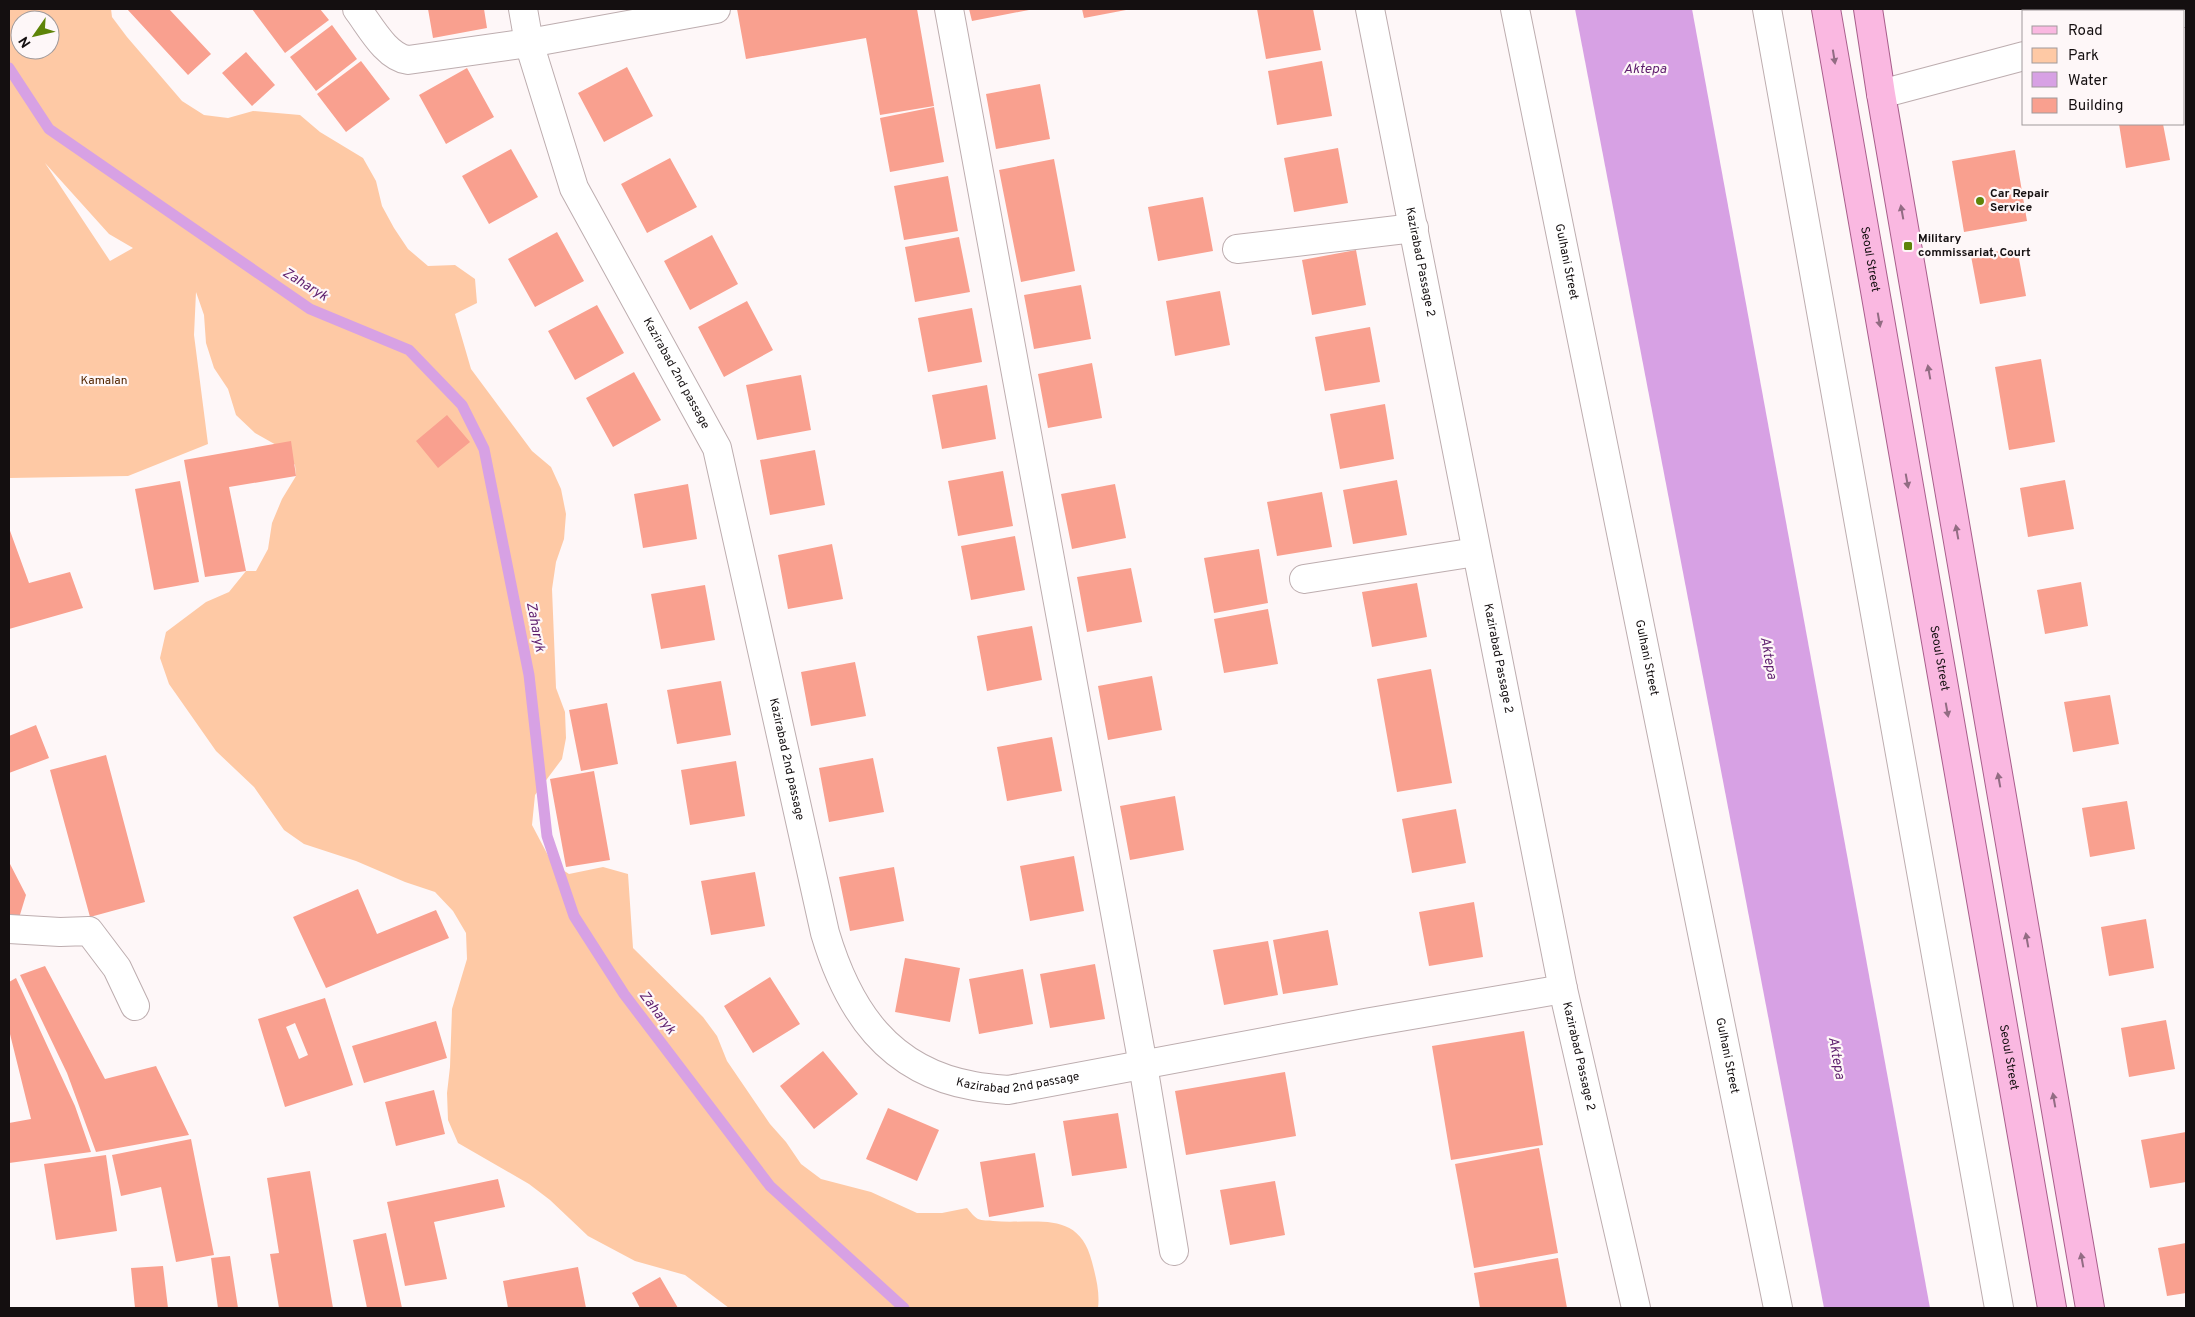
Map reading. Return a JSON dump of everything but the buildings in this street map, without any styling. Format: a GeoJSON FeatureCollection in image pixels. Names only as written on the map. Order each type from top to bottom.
{"type":"FeatureCollection","features":[{"type":"Feature","properties":{"kind":"main road","name":"Seoul Street"},"geometry":{"type":"LineString","coordinates":[[1826,9],[2052,1308]]}},
{"type":"Feature","properties":{"kind":"main road"},"geometry":{"type":"LineString","coordinates":[[1868,9],[1881,94],[2090,1308]]}},
{"type":"Feature","properties":{"kind":"main road"},"geometry":{"type":"LineString","coordinates":[[1842,104],[1881,94]]}},
{"type":"Feature","properties":{"kind":"street"},"geometry":{"type":"LineString","coordinates":[[357,9],[398,59],[408,60],[529,43],[716,9]]}},
{"type":"Feature","properties":{"kind":"street","name":"Kazirabad 2nd passage"},"geometry":{"type":"LineString","coordinates":[[523,9],[529,43],[574,188],[716,448],[825,933],[833,961],[845,988],[861,1016],[881,1041],[908,1061],[940,1077],[973,1086],[1008,1090],[1365,1023],[1563,989]]}},
{"type":"Feature","properties":{"kind":"street"},"geometry":{"type":"LineString","coordinates":[[949,9],[1143,1065],[1174,1251]]}},
{"type":"Feature","properties":{"kind":"street","name":"Kazirabad Passage 2"},"geometry":{"type":"LineString","coordinates":[[1370,9],[1563,989],[1636,1308]]}},
{"type":"Feature","properties":{"kind":"street","name":"Gulhani Street"},"geometry":{"type":"LineString","coordinates":[[1515,9],[1778,1308]]}},
{"type":"Feature","properties":{"kind":"street"},"geometry":{"type":"LineString","coordinates":[[1767,9],[1999,1308]]}},
{"type":"Feature","properties":{"kind":"street"},"geometry":{"type":"LineString","coordinates":[[1881,94],[2022,57]]}},
{"type":"Feature","properties":{"kind":"street"},"geometry":{"type":"LineString","coordinates":[[1237,249],[1414,228]]}},
{"type":"Feature","properties":{"kind":"street"},"geometry":{"type":"LineString","coordinates":[[1304,579],[1476,552]]}},
{"type":"Feature","properties":{"kind":"street"},"geometry":{"type":"LineString","coordinates":[[9,929],[60,932],[89,931],[117,968],[135,1006]]}},
{"type":"Feature","properties":{"kind":"green space","name":"Kamalan"},"geometry":{"type":"Polygon","coordinates":[[[9,9],[111,9],[112,17],[127,37],[182,101],[204,115],[228,118],[253,111],[300,115],[320,132],[363,158],[376,181],[382,206],[408,249],[428,266],[455,265],[475,279],[477,303],[455,314],[471,369],[532,451],[551,467],[561,489],[566,514],[564,539],[556,562],[552,589],[556,688],[565,712],[566,738],[562,759],[535,795],[532,825],[552,863],[569,874],[603,867],[628,874],[633,948],[703,1017],[717,1036],[727,1061],[770,1124],[786,1142],[801,1164],[821,1179],[871,1192],[917,1213],[942,1213],[967,1208],[975,1217],[981,1220],[1009,1222],[1039,1221],[1066,1226],[1077,1233],[1086,1245],[1096,1279],[1098,1308],[729,1308],[685,1275],[635,1261],[588,1236],[550,1200],[529,1184],[458,1143],[448,1120],[447,1093],[452,1009],[467,959],[466,933],[453,911],[435,892],[405,882],[356,861],[304,844],[284,830],[254,787],[216,751],[169,684],[160,658],[166,632],[206,602],[229,592],[246,571],[256,571],[268,549],[272,523],[282,499],[296,476],[295,465],[278,446],[255,433],[236,415],[228,389],[214,368],[206,343],[204,315],[196,292],[194,335],[208,444],[128,476],[9,478],[9,9]],[[45,163],[110,261],[133,248],[109,234],[45,163]]]}},
{"type":"Feature","properties":{"kind":"water","name":"Aktepa"},"geometry":{"type":"Polygon","coordinates":[[[1575,9],[1692,9],[1930,1308],[1824,1308],[1575,9]]]}},
{"type":"Feature","properties":{"kind":"waterway","name":"Zaharyk"},"geometry":{"type":"LineString","coordinates":[[9,68],[49,129],[310,309],[409,350],[462,405],[484,449],[529,675],[547,836],[574,916],[624,994],[770,1186],[904,1308]]}},
{"type":"Feature","properties":{"kind":"place","name":"Car Repair Service"},"geometry":{"type":"Point","coordinates":[1980,201]}},
{"type":"Feature","properties":{"kind":"place","name":"Military commissariat, Court"},"geometry":{"type":"Point","coordinates":[1908,246]}}]}
